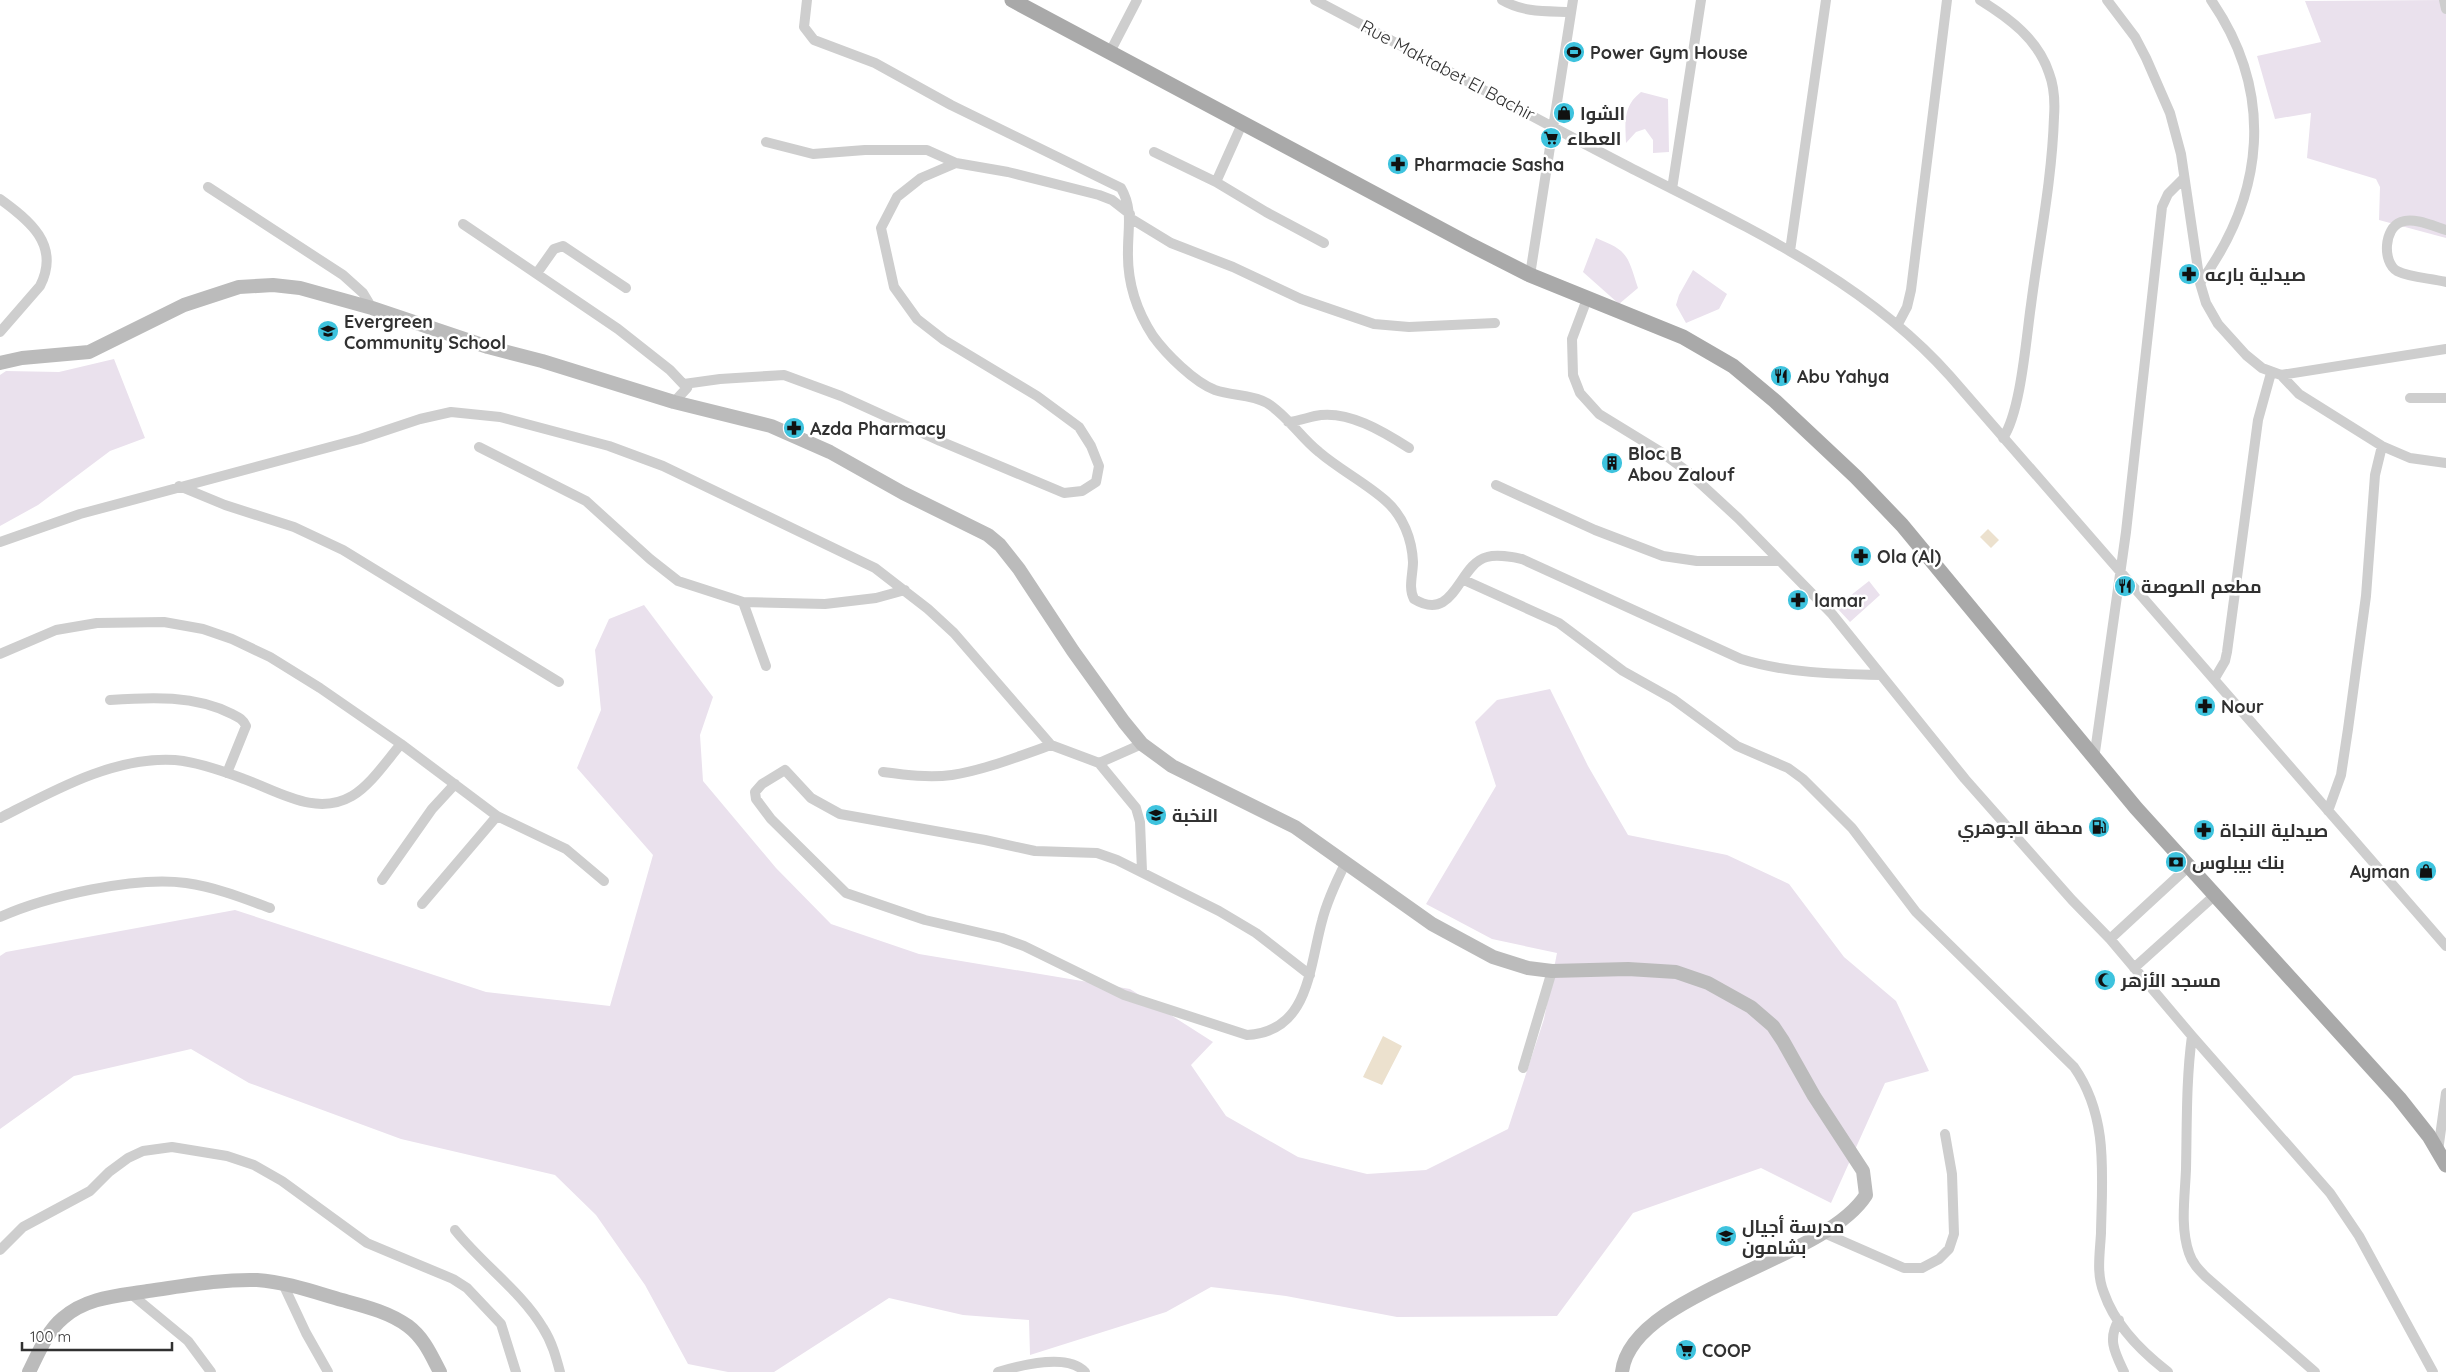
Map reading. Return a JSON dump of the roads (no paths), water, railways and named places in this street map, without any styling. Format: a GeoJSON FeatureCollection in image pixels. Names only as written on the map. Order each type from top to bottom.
{"type":"FeatureCollection","features":[{"type":"Feature","properties":{"kind":"main road"},"geometry":{"type":"LineString","coordinates":[[1012,0],[1242,124],[1530,274],[1587,299],[1647,321],[1710,351],[1753,381],[1856,477],[1902,525],[2094,759],[2214,896],[2399,1098],[2442,1158]]}},
{"type":"Feature","properties":{"kind":"street"},"geometry":{"type":"LineString","coordinates":[[807,0],[804,28],[814,40],[875,64],[1026,143],[1121,188],[1127,198],[1130,216],[1128,252],[1130,287],[1142,316],[1154,337],[1186,372],[1215,390],[1255,398],[1265,402],[1319,453],[1386,501],[1402,520],[1413,561],[1412,590],[1414,599],[1433,606],[1437,605],[1464,580],[1480,560],[1488,556],[1522,559],[1741,659],[1757,664],[1824,674],[1881,675]]}},
{"type":"Feature","properties":{"kind":"street"},"geometry":{"type":"LineString","coordinates":[[1110,52],[1137,0]]}},
{"type":"Feature","properties":{"kind":"street","name":"Rue Maktabet El Bachir"},"geometry":{"type":"LineString","coordinates":[[1315,0],[1790,251],[1898,324],[1935,360],[2215,678],[2446,946]]}},
{"type":"Feature","properties":{"kind":"street"},"geometry":{"type":"LineString","coordinates":[[1502,0],[1517,8],[1529,11],[1572,12]]}},
{"type":"Feature","properties":{"kind":"street"},"geometry":{"type":"LineString","coordinates":[[1530,274],[1573,0]]}},
{"type":"Feature","properties":{"kind":"street"},"geometry":{"type":"LineString","coordinates":[[1672,189],[1700,0]]}},
{"type":"Feature","properties":{"kind":"street"},"geometry":{"type":"LineString","coordinates":[[1790,251],[1826,0]]}},
{"type":"Feature","properties":{"kind":"street"},"geometry":{"type":"LineString","coordinates":[[1898,324],[1907,306],[1911,290],[1947,0]]}},
{"type":"Feature","properties":{"kind":"street"},"geometry":{"type":"LineString","coordinates":[[1980,0],[2017,27],[2037,48],[2050,74],[2054,107],[2047,184],[2024,352],[2014,413],[2003,438]]}},
{"type":"Feature","properties":{"kind":"street"},"geometry":{"type":"LineString","coordinates":[[2107,0],[2135,37],[2164,95],[2177,140],[2200,283],[2206,304],[2223,331],[2254,363],[2276,374],[2293,389],[2382,446],[2410,458],[2446,463]]}},
{"type":"Feature","properties":{"kind":"street"},"geometry":{"type":"LineString","coordinates":[[2200,283],[2221,251],[2240,212],[2249,182],[2255,146],[2253,101],[2248,78],[2230,32],[2211,0]]}},
{"type":"Feature","properties":{"kind":"street"},"geometry":{"type":"LineString","coordinates":[[2444,0],[2446,9]]}},
{"type":"Feature","properties":{"kind":"street"},"geometry":{"type":"LineString","coordinates":[[1216,182],[1242,124]]}},
{"type":"Feature","properties":{"kind":"street"},"geometry":{"type":"LineString","coordinates":[[766,142],[813,154],[865,150],[927,150],[956,163],[1008,172],[1099,194],[1171,243],[1233,268],[1301,299],[1374,324],[1410,328],[1495,323]]}},
{"type":"Feature","properties":{"kind":"street"},"geometry":{"type":"LineString","coordinates":[[1154,152],[1216,182],[1266,212],[1324,243]]}},
{"type":"Feature","properties":{"kind":"street"},"geometry":{"type":"LineString","coordinates":[[684,384],[720,379],[784,375],[841,396],[940,441],[1064,493],[1082,491],[1096,482],[1099,466],[1091,446],[1079,427],[1037,396],[944,340],[917,319],[894,287],[881,228],[897,197],[921,178],[956,163]]}},
{"type":"Feature","properties":{"kind":"street"},"geometry":{"type":"LineString","coordinates":[[2094,759],[2121,572],[2162,207],[2168,194],[2184,178]]}},
{"type":"Feature","properties":{"kind":"street"},"geometry":{"type":"LineString","coordinates":[[208,187],[344,275],[363,293],[372,308]]}},
{"type":"Feature","properties":{"kind":"street"},"geometry":{"type":"LineString","coordinates":[[0,199],[32,223],[39,233],[45,248],[45,260],[43,279],[40,286],[0,332]]}},
{"type":"Feature","properties":{"kind":"street"},"geometry":{"type":"LineString","coordinates":[[2446,230],[2413,221],[2400,222],[2393,228],[2387,246],[2387,258],[2389,264],[2398,271],[2446,282]]}},
{"type":"Feature","properties":{"kind":"street"},"geometry":{"type":"LineString","coordinates":[[462,224],[618,329],[684,384],[687,389],[674,402]]}},
{"type":"Feature","properties":{"kind":"street"},"geometry":{"type":"LineString","coordinates":[[537,273],[554,249],[562,246],[626,288]]}},
{"type":"Feature","properties":{"kind":"street"},"geometry":{"type":"LineString","coordinates":[[0,363],[22,358],[89,352],[184,305],[239,286],[273,285],[300,288],[372,308],[488,347],[542,361],[674,402],[771,426],[795,435],[903,493],[988,534],[1000,545],[1019,569],[1082,665],[1142,744],[1172,766],[1204,784],[1296,827],[1432,924],[1468,945],[1512,964],[1552,971],[1628,969],[1676,972],[1708,983],[1751,1007],[1773,1026],[1827,1117],[1863,1171],[1866,1195],[1854,1212],[1824,1233],[1746,1270],[1661,1318],[1632,1347],[1623,1364],[1622,1372]]}},
{"type":"Feature","properties":{"kind":"street"},"geometry":{"type":"LineString","coordinates":[[1587,299],[1572,339],[1573,375],[1580,393],[1599,414],[1661,452],[1688,472],[1738,518],[1826,606],[1965,779],[2072,900],[2110,939],[2192,1036],[2330,1193],[2359,1236],[2434,1372]]}},
{"type":"Feature","properties":{"kind":"street"},"geometry":{"type":"LineString","coordinates":[[2276,374],[2446,350]]}},
{"type":"Feature","properties":{"kind":"street"},"geometry":{"type":"LineString","coordinates":[[2215,678],[2225,661],[2227,652],[2258,420],[2276,374]]}},
{"type":"Feature","properties":{"kind":"street"},"geometry":{"type":"LineString","coordinates":[[2410,398],[2446,398]]}},
{"type":"Feature","properties":{"kind":"street"},"geometry":{"type":"LineString","coordinates":[[0,542],[40,526],[179,486],[360,438],[420,419],[451,412],[500,417],[609,446],[664,466],[875,568],[904,590],[954,633],[1051,745],[1099,763],[1136,808],[1140,822],[1142,871]]}},
{"type":"Feature","properties":{"kind":"street"},"geometry":{"type":"LineString","coordinates":[[1288,422],[1317,415],[1357,419],[1384,432],[1409,448]]}},
{"type":"Feature","properties":{"kind":"street"},"geometry":{"type":"LineString","coordinates":[[2328,811],[2341,775],[2348,729],[2366,596],[2375,476],[2382,446]]}},
{"type":"Feature","properties":{"kind":"street"},"geometry":{"type":"LineString","coordinates":[[479,448],[586,501],[650,559],[678,581],[743,602],[825,604],[876,598],[904,590]]}},
{"type":"Feature","properties":{"kind":"street"},"geometry":{"type":"LineString","coordinates":[[1496,485],[1595,530],[1663,556],[1697,561],[1779,561]]}},
{"type":"Feature","properties":{"kind":"street"},"geometry":{"type":"LineString","coordinates":[[179,486],[225,505],[294,527],[343,550],[559,682]]}},
{"type":"Feature","properties":{"kind":"street"},"geometry":{"type":"LineString","coordinates":[[1464,580],[1559,623],[1623,670],[1673,699],[1737,746],[1788,768],[1803,778],[1852,828],[1916,912],[2074,1067],[2090,1095],[2098,1122],[2103,1161],[2100,1278],[2104,1293],[2119,1320],[2140,1348],[2168,1372]]}},
{"type":"Feature","properties":{"kind":"street"},"geometry":{"type":"LineString","coordinates":[[743,602],[766,666]]}},
{"type":"Feature","properties":{"kind":"street"},"geometry":{"type":"LineString","coordinates":[[0,654],[42,634],[79,625],[137,621],[164,622],[203,628],[270,657],[401,744],[497,816],[566,849],[604,881]]}},
{"type":"Feature","properties":{"kind":"street"},"geometry":{"type":"LineString","coordinates":[[110,700],[181,700],[210,704],[243,720],[246,726],[227,773]]}},
{"type":"Feature","properties":{"kind":"street"},"geometry":{"type":"LineString","coordinates":[[0,818],[72,783],[126,765],[175,760],[227,773],[291,798],[328,805],[352,796],[401,744]]}},
{"type":"Feature","properties":{"kind":"street"},"geometry":{"type":"LineString","coordinates":[[1099,763],[1142,744]]}},
{"type":"Feature","properties":{"kind":"street"},"geometry":{"type":"LineString","coordinates":[[883,772],[912,776],[952,775],[976,770],[1051,745]]}},
{"type":"Feature","properties":{"kind":"street"},"geometry":{"type":"LineString","coordinates":[[1310,975],[1256,933],[1219,911],[1142,871],[1097,853],[1034,851],[840,814],[811,798],[786,770],[762,784],[755,792],[756,799],[771,819],[830,880],[846,893],[925,920],[1002,938],[1024,946],[1124,995],[1247,1035],[1262,1034],[1280,1027],[1293,1014],[1310,975],[1322,920],[1332,891],[1346,864]]}},
{"type":"Feature","properties":{"kind":"street"},"geometry":{"type":"LineString","coordinates":[[382,880],[432,809],[455,784]]}},
{"type":"Feature","properties":{"kind":"street"},"geometry":{"type":"LineString","coordinates":[[422,904],[497,816]]}},
{"type":"Feature","properties":{"kind":"street"},"geometry":{"type":"LineString","coordinates":[[2110,939],[2188,867]]}},
{"type":"Feature","properties":{"kind":"street"},"geometry":{"type":"LineString","coordinates":[[0,917],[19,908],[63,896],[140,882],[186,883],[212,888],[270,908]]}},
{"type":"Feature","properties":{"kind":"street"},"geometry":{"type":"LineString","coordinates":[[2134,968],[2214,896]]}},
{"type":"Feature","properties":{"kind":"street"},"geometry":{"type":"LineString","coordinates":[[1523,1068],[1552,971]]}},
{"type":"Feature","properties":{"kind":"street"},"geometry":{"type":"LineString","coordinates":[[2192,1036],[2187,1084],[2184,1214],[2185,1238],[2189,1254],[2196,1266],[2206,1277],[2315,1372]]}},
{"type":"Feature","properties":{"kind":"street"},"geometry":{"type":"LineString","coordinates":[[2442,1158],[2446,1093]]}},
{"type":"Feature","properties":{"kind":"street"},"geometry":{"type":"LineString","coordinates":[[1824,1233],[1904,1268],[1922,1268],[1938,1259],[1949,1249],[1954,1234],[1952,1174],[1945,1134]]}},
{"type":"Feature","properties":{"kind":"street"},"geometry":{"type":"LineString","coordinates":[[0,1250],[23,1227],[82,1197],[118,1165],[136,1155],[172,1146],[227,1156],[254,1165],[282,1181],[367,1243],[453,1279],[467,1288],[502,1324],[516,1372]]}},
{"type":"Feature","properties":{"kind":"street"},"geometry":{"type":"LineString","coordinates":[[455,1230],[474,1253],[524,1302],[542,1327],[553,1350],[560,1372]]}},
{"type":"Feature","properties":{"kind":"street"},"geometry":{"type":"LineString","coordinates":[[32,1371],[53,1329],[62,1318],[88,1303],[106,1297],[226,1281],[258,1280],[283,1284],[374,1309],[399,1320],[420,1337],[440,1372]]}},
{"type":"Feature","properties":{"kind":"street"},"geometry":{"type":"LineString","coordinates":[[283,1284],[306,1333],[328,1372]]}},
{"type":"Feature","properties":{"kind":"street"},"geometry":{"type":"LineString","coordinates":[[131,1294],[188,1341],[211,1372]]}},
{"type":"Feature","properties":{"kind":"street"},"geometry":{"type":"LineString","coordinates":[[2119,1320],[2112,1339],[2114,1351],[2124,1372]]}},
{"type":"Feature","properties":{"kind":"street"},"geometry":{"type":"LineString","coordinates":[[998,1372],[1013,1368],[1070,1362],[1086,1372]]}},
{"type":"Feature","properties":{"kind":"place","name":"Power Gym House"},"geometry":{"type":"Point","coordinates":[1574,52]}},
{"type":"Feature","properties":{"kind":"place","name":"الشوا"},"geometry":{"type":"Point","coordinates":[1564,113]}},
{"type":"Feature","properties":{"kind":"place","name":"العطاء"},"geometry":{"type":"Point","coordinates":[1551,138]}},
{"type":"Feature","properties":{"kind":"place","name":"Pharmacie Sasha"},"geometry":{"type":"Point","coordinates":[1398,164]}},
{"type":"Feature","properties":{"kind":"place","name":"صيدلية بارعه"},"geometry":{"type":"Point","coordinates":[2189,274]}},
{"type":"Feature","properties":{"kind":"place","name":"Evergreen Community School"},"geometry":{"type":"Point","coordinates":[328,331]}},
{"type":"Feature","properties":{"kind":"place","name":"Abu Yahya"},"geometry":{"type":"Point","coordinates":[1781,376]}},
{"type":"Feature","properties":{"kind":"place","name":"Azda Pharmacy"},"geometry":{"type":"Point","coordinates":[794,428]}},
{"type":"Feature","properties":{"kind":"place","name":"Bloc B Abou Zalouf"},"geometry":{"type":"Point","coordinates":[1612,463]}},
{"type":"Feature","properties":{"kind":"place","name":"Ola (Al)"},"geometry":{"type":"Point","coordinates":[1861,556]}},
{"type":"Feature","properties":{"kind":"place","name":"مطعم الصوصة"},"geometry":{"type":"Point","coordinates":[2125,586]}},
{"type":"Feature","properties":{"kind":"place","name":"lamar"},"geometry":{"type":"Point","coordinates":[1798,600]}},
{"type":"Feature","properties":{"kind":"place","name":"Nour"},"geometry":{"type":"Point","coordinates":[2205,706]}},
{"type":"Feature","properties":{"kind":"place","name":"النخبة"},"geometry":{"type":"Point","coordinates":[1156,815]}},
{"type":"Feature","properties":{"kind":"place","name":"محطة الجوهري"},"geometry":{"type":"Point","coordinates":[2099,827]}},
{"type":"Feature","properties":{"kind":"place","name":"صيدلية النجاة"},"geometry":{"type":"Point","coordinates":[2204,830]}},
{"type":"Feature","properties":{"kind":"place","name":"بنك بيبلوس"},"geometry":{"type":"Point","coordinates":[2176,862]}},
{"type":"Feature","properties":{"kind":"place","name":"Ayman"},"geometry":{"type":"Point","coordinates":[2426,871]}},
{"type":"Feature","properties":{"kind":"place","name":"مسجد الأزهر"},"geometry":{"type":"Point","coordinates":[2105,980]}},
{"type":"Feature","properties":{"kind":"place","name":"مدرسة أجيال بشامون"},"geometry":{"type":"Point","coordinates":[1726,1236]}},
{"type":"Feature","properties":{"kind":"place","name":"COOP"},"geometry":{"type":"Point","coordinates":[1686,1350]}}]}
